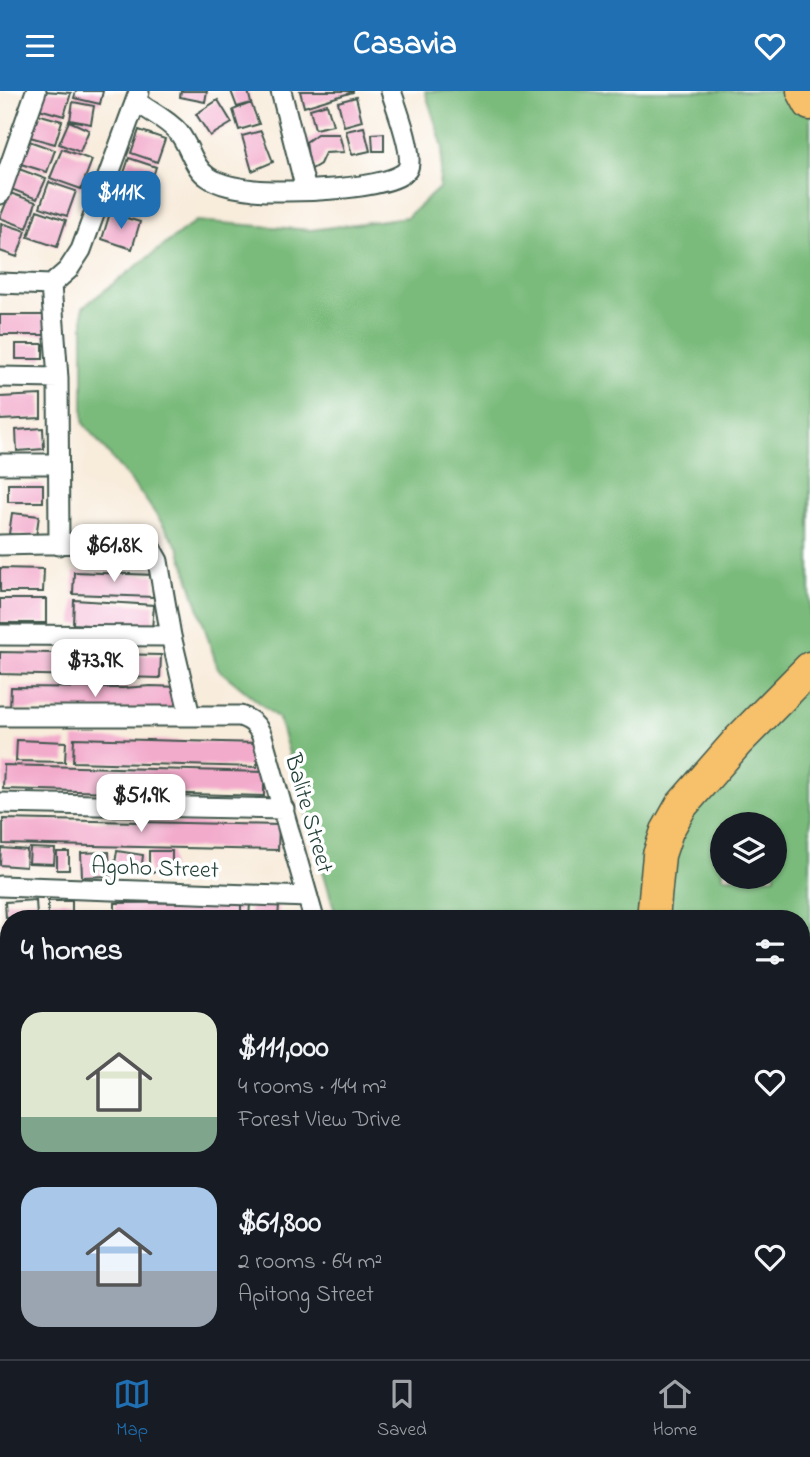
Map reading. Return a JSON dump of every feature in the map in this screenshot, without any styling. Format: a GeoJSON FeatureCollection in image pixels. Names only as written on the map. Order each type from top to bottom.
{"type":"FeatureCollection","features":[{"type":"Feature","properties":{"kind":"main road"},"geometry":{"type":"LineString","coordinates":[[803,91],[810,104]]}},
{"type":"Feature","properties":{"kind":"main road"},"geometry":{"type":"LineString","coordinates":[[654,910],[659,855],[667,831],[681,806],[738,741],[810,668]]}},
{"type":"Feature","properties":{"kind":"street"},"geometry":{"type":"LineString","coordinates":[[0,194],[36,91]]}},
{"type":"Feature","properties":{"kind":"street"},"geometry":{"type":"LineString","coordinates":[[281,91],[306,190]]}},
{"type":"Feature","properties":{"kind":"street"},"geometry":{"type":"LineString","coordinates":[[0,283],[51,285],[68,270],[81,250],[138,97],[172,125],[187,146],[196,166],[209,178],[230,187],[244,189],[306,190],[384,182],[403,176],[409,168],[409,159],[391,91]]}},
{"type":"Feature","properties":{"kind":"street"},"geometry":{"type":"LineString","coordinates":[[51,285],[58,378],[59,545]]}},
{"type":"Feature","properties":{"kind":"street"},"geometry":{"type":"LineString","coordinates":[[0,377],[58,378]]}},
{"type":"Feature","properties":{"kind":"street"},"geometry":{"type":"LineString","coordinates":[[0,464],[58,464]]}},
{"type":"Feature","properties":{"kind":"street"},"geometry":{"type":"LineString","coordinates":[[0,545],[133,542],[150,547],[158,561],[171,636],[190,716],[0,716]]}},
{"type":"Feature","properties":{"kind":"street"},"geometry":{"type":"LineString","coordinates":[[0,635],[171,636]]}},
{"type":"Feature","properties":{"kind":"street","name":"Balite Street"},"geometry":{"type":"LineString","coordinates":[[190,716],[240,716],[254,723],[262,736],[312,910]]}},
{"type":"Feature","properties":{"kind":"street"},"geometry":{"type":"LineString","coordinates":[[0,803],[284,809]]}},
{"type":"Feature","properties":{"kind":"street","name":"Agoho Street"},"geometry":{"type":"LineString","coordinates":[[0,886],[308,897]]}},
{"type":"Feature","properties":{"kind":"green space"},"geometry":{"type":"Polygon","coordinates":[[[425,91],[810,91],[810,910],[334,910],[279,719],[218,669],[179,548],[143,496],[83,423],[83,307],[196,221],[311,230],[407,217],[439,188],[443,147],[425,91]]]}},
{"type":"Feature","properties":{"kind":"building"},"geometry":{"type":"Polygon","coordinates":[[[44,91],[71,93],[64,116],[39,109],[44,91]]]}},
{"type":"Feature","properties":{"kind":"building"},"geometry":{"type":"Polygon","coordinates":[[[76,91],[103,91],[100,104],[74,98],[76,91]]]}},
{"type":"Feature","properties":{"kind":"building"},"geometry":{"type":"Polygon","coordinates":[[[181,91],[207,91],[205,102],[180,97],[181,91]]]}},
{"type":"Feature","properties":{"kind":"building"},"geometry":{"type":"Polygon","coordinates":[[[231,91],[248,91],[251,103],[237,107],[231,91]]]}},
{"type":"Feature","properties":{"kind":"building"},"geometry":{"type":"Polygon","coordinates":[[[300,91],[353,91],[353,92],[304,107],[300,91]]]}},
{"type":"Feature","properties":{"kind":"building"},"geometry":{"type":"Polygon","coordinates":[[[356,97],[362,121],[344,126],[338,102],[356,97]]]}},
{"type":"Feature","properties":{"kind":"building"},"geometry":{"type":"Polygon","coordinates":[[[218,100],[232,123],[210,136],[196,114],[218,100]]]}},
{"type":"Feature","properties":{"kind":"building"},"geometry":{"type":"Polygon","coordinates":[[[73,102],[94,106],[91,124],[70,120],[73,102]]]}},
{"type":"Feature","properties":{"kind":"building"},"geometry":{"type":"Polygon","coordinates":[[[251,103],[259,124],[239,130],[233,110],[251,103]]]}},
{"type":"Feature","properties":{"kind":"building"},"geometry":{"type":"Polygon","coordinates":[[[327,104],[333,125],[315,129],[310,109],[327,104]]]}},
{"type":"Feature","properties":{"kind":"building"},"geometry":{"type":"Polygon","coordinates":[[[37,114],[62,121],[55,144],[30,137],[37,114]]]}},
{"type":"Feature","properties":{"kind":"building"},"geometry":{"type":"Polygon","coordinates":[[[69,121],[89,130],[80,152],[59,144],[69,121]]]}},
{"type":"Feature","properties":{"kind":"building"},"geometry":{"type":"Polygon","coordinates":[[[364,127],[370,151],[352,155],[346,131],[364,127]]]}},
{"type":"Feature","properties":{"kind":"building"},"geometry":{"type":"Polygon","coordinates":[[[139,130],[165,139],[157,162],[131,153],[139,130]]]}},
{"type":"Feature","properties":{"kind":"building"},"geometry":{"type":"Polygon","coordinates":[[[261,131],[273,162],[252,171],[242,136],[261,131]]]}},
{"type":"Feature","properties":{"kind":"building"},"geometry":{"type":"Polygon","coordinates":[[[384,133],[384,151],[373,151],[372,134],[384,133]]]}},
{"type":"Feature","properties":{"kind":"building"},"geometry":{"type":"Polygon","coordinates":[[[317,134],[339,134],[344,152],[325,153],[320,164],[310,170],[306,142],[317,134]]]}},
{"type":"Feature","properties":{"kind":"building"},"geometry":{"type":"Polygon","coordinates":[[[29,141],[55,150],[47,172],[21,164],[29,141]]]}},
{"type":"Feature","properties":{"kind":"building"},"geometry":{"type":"Polygon","coordinates":[[[62,149],[92,160],[81,189],[50,178],[62,149]]]}},
{"type":"Feature","properties":{"kind":"building"},"geometry":{"type":"Polygon","coordinates":[[[129,158],[156,167],[149,189],[122,179],[129,158]]]}},
{"type":"Feature","properties":{"kind":"building"},"geometry":{"type":"Polygon","coordinates":[[[19,169],[46,179],[37,199],[11,189],[19,169]]]}},
{"type":"Feature","properties":{"kind":"building"},"geometry":{"type":"Polygon","coordinates":[[[49,182],[76,191],[67,216],[40,207],[49,182]]]}},
{"type":"Feature","properties":{"kind":"building"},"geometry":{"type":"Polygon","coordinates":[[[117,182],[147,193],[139,216],[109,205],[117,182]]]}},
{"type":"Feature","properties":{"kind":"building"},"geometry":{"type":"Polygon","coordinates":[[[10,193],[36,202],[27,228],[0,218],[10,193]]]}},
{"type":"Feature","properties":{"kind":"building"},"geometry":{"type":"Polygon","coordinates":[[[37,210],[66,220],[57,247],[28,237],[37,210]]]}},
{"type":"Feature","properties":{"kind":"building"},"geometry":{"type":"Polygon","coordinates":[[[110,213],[140,222],[132,249],[102,239],[110,213]]]}},
{"type":"Feature","properties":{"kind":"building"},"geometry":{"type":"Polygon","coordinates":[[[1,223],[26,231],[17,257],[0,251],[1,223]]]}},
{"type":"Feature","properties":{"kind":"building"},"geometry":{"type":"Polygon","coordinates":[[[0,315],[49,315],[49,335],[0,335],[0,315]]]}},
{"type":"Feature","properties":{"kind":"building"},"geometry":{"type":"Polygon","coordinates":[[[16,344],[43,344],[43,359],[16,359],[16,344]]]}},
{"type":"Feature","properties":{"kind":"building"},"geometry":{"type":"Polygon","coordinates":[[[41,395],[41,418],[0,420],[0,397],[41,395]]]}},
{"type":"Feature","properties":{"kind":"building"},"geometry":{"type":"Polygon","coordinates":[[[43,428],[44,449],[17,451],[16,430],[43,428]]]}},
{"type":"Feature","properties":{"kind":"building"},"geometry":{"type":"Polygon","coordinates":[[[8,484],[43,484],[43,502],[8,502],[8,484]]]}},
{"type":"Feature","properties":{"kind":"building"},"geometry":{"type":"Polygon","coordinates":[[[12,513],[39,516],[36,537],[9,534],[12,513]]]}},
{"type":"Feature","properties":{"kind":"building"},"geometry":{"type":"Polygon","coordinates":[[[0,568],[44,569],[43,592],[0,592],[0,568]]]}},
{"type":"Feature","properties":{"kind":"building"},"geometry":{"type":"Polygon","coordinates":[[[74,572],[155,575],[154,597],[73,594],[74,572]]]}},
{"type":"Feature","properties":{"kind":"building"},"geometry":{"type":"Polygon","coordinates":[[[0,599],[46,599],[46,623],[0,623],[0,599]]]}},
{"type":"Feature","properties":{"kind":"building"},"geometry":{"type":"Polygon","coordinates":[[[74,600],[154,605],[152,629],[73,624],[74,600]]]}},
{"type":"Feature","properties":{"kind":"building"},"geometry":{"type":"Polygon","coordinates":[[[0,652],[161,655],[160,678],[0,674],[0,652]]]}},
{"type":"Feature","properties":{"kind":"building"},"geometry":{"type":"Polygon","coordinates":[[[11,687],[179,687],[178,710],[10,710],[11,687]]]}},
{"type":"Feature","properties":{"kind":"building"},"geometry":{"type":"Polygon","coordinates":[[[74,738],[258,743],[257,767],[73,762],[74,738]]]}},
{"type":"Feature","properties":{"kind":"building"},"geometry":{"type":"Polygon","coordinates":[[[17,740],[66,742],[65,762],[16,761],[17,740]]]}},
{"type":"Feature","properties":{"kind":"building"},"geometry":{"type":"Polygon","coordinates":[[[4,765],[264,772],[264,796],[3,789],[4,765]]]}},
{"type":"Feature","properties":{"kind":"building"},"geometry":{"type":"Polygon","coordinates":[[[3,819],[279,825],[278,850],[3,844],[3,819]]]}},
{"type":"Feature","properties":{"kind":"building"},"geometry":{"type":"Polygon","coordinates":[[[1,848],[27,850],[26,867],[0,865],[1,848]]]}},
{"type":"Feature","properties":{"kind":"building"},"geometry":{"type":"Polygon","coordinates":[[[30,848],[55,849],[54,864],[29,863],[30,848]]]}},
{"type":"Feature","properties":{"kind":"building"},"geometry":{"type":"Polygon","coordinates":[[[117,851],[143,855],[141,873],[114,869],[117,851]]]}},
{"type":"Feature","properties":{"kind":"building"},"geometry":{"type":"Polygon","coordinates":[[[149,851],[172,851],[172,872],[149,872],[149,851]]]}},
{"type":"Feature","properties":{"kind":"building"},"geometry":{"type":"Polygon","coordinates":[[[57,852],[69,852],[69,870],[57,870],[57,852]]]}},
{"type":"Feature","properties":{"kind":"building"},"geometry":{"type":"Polygon","coordinates":[[[109,852],[110,876],[82,877],[81,853],[109,852]]]}},
{"type":"Feature","properties":{"kind":"building"},"geometry":{"type":"Polygon","coordinates":[[[36,900],[37,910],[6,910],[5,902],[36,900]]]}},
{"type":"Feature","properties":{"kind":"building"},"geometry":{"type":"Polygon","coordinates":[[[48,901],[72,901],[72,910],[48,910],[48,901]]]}},
{"type":"Feature","properties":{"kind":"building"},"geometry":{"type":"Polygon","coordinates":[[[241,902],[241,910],[115,910],[115,903],[241,902]]]}},
{"type":"Feature","properties":{"kind":"building"},"geometry":{"type":"Polygon","coordinates":[[[250,903],[279,905],[279,910],[250,910],[250,903]]]}}]}
